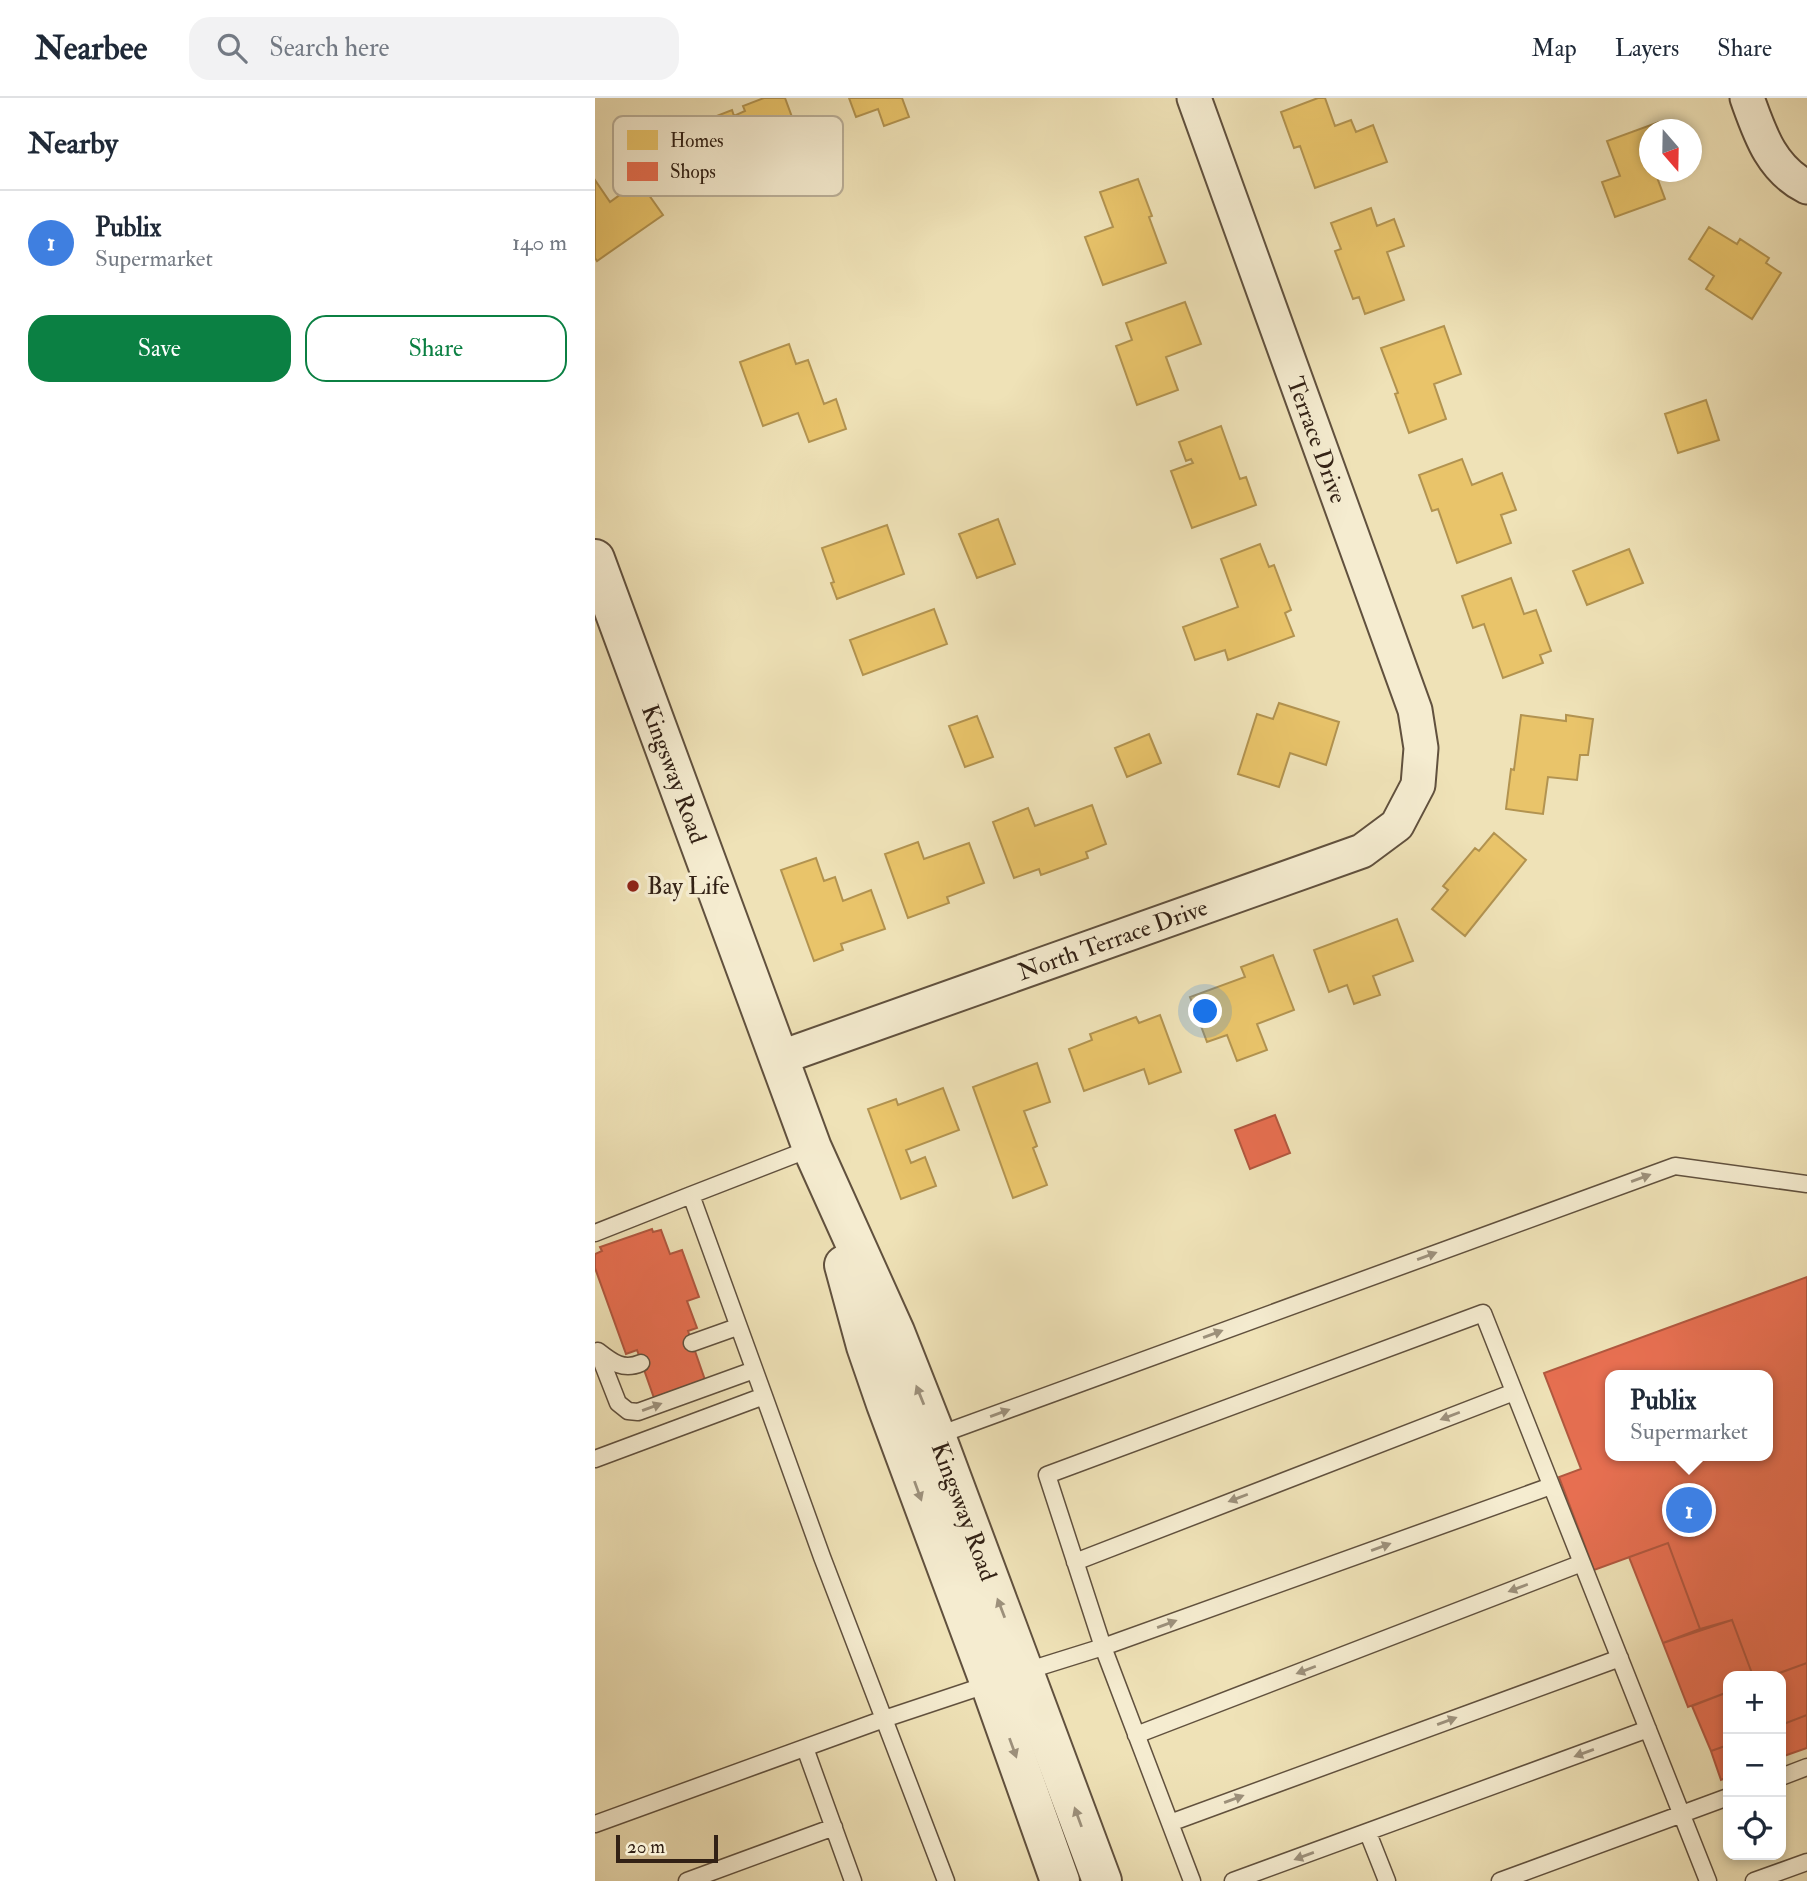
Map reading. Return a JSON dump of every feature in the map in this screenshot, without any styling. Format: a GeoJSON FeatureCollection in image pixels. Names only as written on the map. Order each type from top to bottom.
{"type":"FeatureCollection","features":[{"type":"Feature","properties":{"kind":"street","name":"Terrace Drive"},"geometry":{"type":"LineString","coordinates":[[1194,98],[1415,710],[1421,748],[1418,785]]}},
{"type":"Feature","properties":{"kind":"street"},"geometry":{"type":"LineString","coordinates":[[1747,98],[1764,144],[1781,168],[1806,187]]}},
{"type":"Feature","properties":{"kind":"street","name":"Kingsway Road"},"geometry":{"type":"LineString","coordinates":[[595,559],[812,1148],[895,1332],[936,1436],[1007,1678],[1060,1881]]}},
{"type":"Feature","properties":{"kind":"street","name":"North Terrace Drive"},"geometry":{"type":"LineString","coordinates":[[779,1058],[1362,851],[1397,825],[1418,785]]}},
{"type":"Feature","properties":{"kind":"street","name":"Kingsway Road"},"geometry":{"type":"LineString","coordinates":[[812,1148],[866,1346],[886,1404],[1007,1678],[1102,1881]]}},
{"type":"Feature","properties":{"kind":"lane"},"geometry":{"type":"LineString","coordinates":[[595,1233],[812,1148]]}},
{"type":"Feature","properties":{"kind":"lane"},"geometry":{"type":"LineString","coordinates":[[936,1436],[1675,1166],[1807,1184]]}},
{"type":"Feature","properties":{"kind":"lane"},"geometry":{"type":"LineString","coordinates":[[691,1195],[737,1326],[946,1881]]}},
{"type":"Feature","properties":{"kind":"lane"},"geometry":{"type":"LineString","coordinates":[[1192,1881],[1103,1647],[1047,1475],[1483,1313],[1708,1881]]}},
{"type":"Feature","properties":{"kind":"lane"},"geometry":{"type":"LineString","coordinates":[[692,1343],[737,1326]]}},
{"type":"Feature","properties":{"kind":"lane"},"geometry":{"type":"LineString","coordinates":[[597,1347],[618,1403],[628,1411],[638,1412],[754,1370]]}},
{"type":"Feature","properties":{"kind":"lane"},"geometry":{"type":"LineString","coordinates":[[597,1347],[620,1367],[641,1363]]}},
{"type":"Feature","properties":{"kind":"lane"},"geometry":{"type":"LineString","coordinates":[[1075,1562],[1514,1392]]}},
{"type":"Feature","properties":{"kind":"lane"},"geometry":{"type":"LineString","coordinates":[[595,1459],[764,1396]]}},
{"type":"Feature","properties":{"kind":"lane"},"geometry":{"type":"LineString","coordinates":[[595,1824],[884,1719],[1103,1647],[1551,1486]]}},
{"type":"Feature","properties":{"kind":"lane"},"geometry":{"type":"LineString","coordinates":[[1136,1735],[1582,1563]]}},
{"type":"Feature","properties":{"kind":"lane"},"geometry":{"type":"LineString","coordinates":[[1170,1823],[1620,1658]]}},
{"type":"Feature","properties":{"kind":"lane"},"geometry":{"type":"LineString","coordinates":[[1233,1881],[1648,1729]]}},
{"type":"Feature","properties":{"kind":"lane"},"geometry":{"type":"LineString","coordinates":[[805,1748],[853,1881]]}},
{"type":"Feature","properties":{"kind":"lane"},"geometry":{"type":"LineString","coordinates":[[1786,1775],[1807,1767]]}},
{"type":"Feature","properties":{"kind":"lane"},"geometry":{"type":"LineString","coordinates":[[1500,1881],[1723,1799]]}},
{"type":"Feature","properties":{"kind":"lane"},"geometry":{"type":"LineString","coordinates":[[687,1881],[834,1827]]}},
{"type":"Feature","properties":{"kind":"lane"},"geometry":{"type":"LineString","coordinates":[[1368,1833],[1387,1881]]}},
{"type":"Feature","properties":{"kind":"lane"},"geometry":{"type":"LineString","coordinates":[[1754,1881],[1807,1862]]}},
{"type":"Feature","properties":{"kind":"building: Homes"},"geometry":{"type":"Polygon","coordinates":[[[764,98],[785,98],[792,116],[734,116],[745,111],[743,106],[764,98]]]}},
{"type":"Feature","properties":{"kind":"building: Homes"},"geometry":{"type":"Polygon","coordinates":[[[849,98],[902,98],[909,117],[884,126],[878,109],[856,117],[849,98]]]}},
{"type":"Feature","properties":{"kind":"building: Homes"},"geometry":{"type":"Polygon","coordinates":[[[1318,98],[1325,98],[1335,126],[1351,120],[1356,132],[1373,125],[1387,162],[1315,188],[1300,146],[1294,148],[1281,112],[1318,98]]]}},
{"type":"Feature","properties":{"kind":"building: Homes"},"geometry":{"type":"Polygon","coordinates":[[[732,110],[734,116],[716,116],[732,110]]]}},
{"type":"Feature","properties":{"kind":"building: Homes"},"geometry":{"type":"Polygon","coordinates":[[[1639,129],[1639,182],[1659,182],[1665,199],[1615,217],[1602,182],[1620,176],[1607,141],[1639,129]]]}},
{"type":"Feature","properties":{"kind":"building: Homes"},"geometry":{"type":"Polygon","coordinates":[[[1138,179],[1166,263],[1103,285],[1085,237],[1113,227],[1100,192],[1138,179]]]}},
{"type":"Feature","properties":{"kind":"building: Homes"},"geometry":{"type":"Polygon","coordinates":[[[595,180],[610,202],[618,196],[650,196],[663,215],[597,261],[595,180]]]}},
{"type":"Feature","properties":{"kind":"building: Homes"},"geometry":{"type":"Polygon","coordinates":[[[1371,208],[1377,226],[1394,219],[1404,246],[1387,252],[1404,300],[1365,314],[1359,297],[1353,299],[1335,251],[1341,249],[1331,223],[1371,208]]]}},
{"type":"Feature","properties":{"kind":"building: Homes"},"geometry":{"type":"Polygon","coordinates":[[[1709,227],[1737,244],[1740,239],[1769,258],[1766,263],[1781,273],[1752,319],[1706,289],[1714,276],[1689,259],[1709,227]]]}},
{"type":"Feature","properties":{"kind":"building: Homes"},"geometry":{"type":"Polygon","coordinates":[[[1185,302],[1201,344],[1166,357],[1178,390],[1137,405],[1116,346],[1132,340],[1126,323],[1185,302]]]}},
{"type":"Feature","properties":{"kind":"building: Homes"},"geometry":{"type":"Polygon","coordinates":[[[1444,326],[1461,374],[1434,384],[1446,419],[1409,433],[1381,348],[1444,326]]]}},
{"type":"Feature","properties":{"kind":"building: Homes"},"geometry":{"type":"Polygon","coordinates":[[[789,344],[796,364],[808,360],[824,404],[836,399],[846,429],[809,442],[798,413],[763,426],[740,362],[789,344]]]}},
{"type":"Feature","properties":{"kind":"building: Homes"},"geometry":{"type":"Polygon","coordinates":[[[1706,400],[1719,440],[1678,453],[1665,414],[1706,400]]]}},
{"type":"Feature","properties":{"kind":"building: Homes"},"geometry":{"type":"Polygon","coordinates":[[[1221,426],[1240,479],[1246,477],[1256,505],[1192,528],[1171,471],[1193,463],[1191,459],[1186,461],[1179,442],[1221,426]]]}},
{"type":"Feature","properties":{"kind":"building: Homes"},"geometry":{"type":"Polygon","coordinates":[[[1462,459],[1472,485],[1502,473],[1516,510],[1501,515],[1511,543],[1457,563],[1438,509],[1432,511],[1419,475],[1462,459]]]}},
{"type":"Feature","properties":{"kind":"building: Homes"},"geometry":{"type":"Polygon","coordinates":[[[998,519],[1015,564],[977,578],[959,534],[998,519]]]}},
{"type":"Feature","properties":{"kind":"building: Homes"},"geometry":{"type":"Polygon","coordinates":[[[887,525],[904,574],[837,599],[822,548],[887,525]]]}},
{"type":"Feature","properties":{"kind":"building: Homes"},"geometry":{"type":"Polygon","coordinates":[[[1260,544],[1269,567],[1274,565],[1291,610],[1285,613],[1294,636],[1228,660],[1225,650],[1195,660],[1183,627],[1238,607],[1221,559],[1260,544]]]}},
{"type":"Feature","properties":{"kind":"building: Homes"},"geometry":{"type":"Polygon","coordinates":[[[1629,549],[1643,583],[1587,605],[1573,571],[1629,549]]]}},
{"type":"Feature","properties":{"kind":"building: Homes"},"geometry":{"type":"Polygon","coordinates":[[[1511,578],[1524,614],[1536,610],[1551,651],[1540,655],[1543,663],[1503,678],[1484,624],[1473,628],[1462,596],[1511,578]]]}},
{"type":"Feature","properties":{"kind":"building: Homes"},"geometry":{"type":"Polygon","coordinates":[[[934,609],[947,644],[863,675],[850,640],[934,609]]]}},
{"type":"Feature","properties":{"kind":"building: Homes"},"geometry":{"type":"Polygon","coordinates":[[[1279,703],[1339,722],[1326,765],[1290,753],[1279,787],[1238,774],[1257,714],[1273,719],[1279,703]]]}},
{"type":"Feature","properties":{"kind":"building: Homes"},"geometry":{"type":"Polygon","coordinates":[[[1521,715],[1566,721],[1566,715],[1593,719],[1588,755],[1580,755],[1577,780],[1548,777],[1543,814],[1506,809],[1521,715]]]}},
{"type":"Feature","properties":{"kind":"building: Homes"},"geometry":{"type":"Polygon","coordinates":[[[977,716],[993,757],[965,767],[949,726],[977,716]]]}},
{"type":"Feature","properties":{"kind":"building: Homes"},"geometry":{"type":"Polygon","coordinates":[[[1149,734],[1161,763],[1127,777],[1115,748],[1149,734]]]}},
{"type":"Feature","properties":{"kind":"building: Homes"},"geometry":{"type":"Polygon","coordinates":[[[1092,805],[1106,844],[1086,852],[1088,858],[1041,875],[1039,869],[1014,878],[993,822],[1028,808],[1035,826],[1092,805]]]}},
{"type":"Feature","properties":{"kind":"building: Homes"},"geometry":{"type":"Polygon","coordinates":[[[1494,833],[1526,860],[1465,936],[1432,909],[1448,890],[1443,886],[1475,848],[1479,851],[1494,833]]]}},
{"type":"Feature","properties":{"kind":"building: Homes"},"geometry":{"type":"Polygon","coordinates":[[[918,842],[924,859],[969,843],[984,883],[947,897],[949,903],[908,918],[885,854],[918,842]]]}},
{"type":"Feature","properties":{"kind":"building: Homes"},"geometry":{"type":"Polygon","coordinates":[[[816,858],[824,881],[835,877],[843,901],[871,890],[885,929],[841,944],[843,950],[814,961],[781,870],[816,858]]]}},
{"type":"Feature","properties":{"kind":"building: Homes"},"geometry":{"type":"Polygon","coordinates":[[[1397,919],[1413,961],[1373,976],[1380,995],[1354,1004],[1347,985],[1329,992],[1314,950],[1397,919]]]}},
{"type":"Feature","properties":{"kind":"building: Homes"},"geometry":{"type":"Polygon","coordinates":[[[1273,955],[1294,1010],[1257,1024],[1267,1050],[1237,1061],[1227,1035],[1207,1042],[1190,997],[1245,977],[1241,967],[1273,955]]]}},
{"type":"Feature","properties":{"kind":"building: Homes"},"geometry":{"type":"Polygon","coordinates":[[[1160,1015],[1181,1072],[1149,1084],[1144,1069],[1084,1091],[1069,1049],[1092,1040],[1090,1034],[1136,1017],[1139,1023],[1160,1015]]]}},
{"type":"Feature","properties":{"kind":"building: Homes"},"geometry":{"type":"Polygon","coordinates":[[[1037,1063],[1050,1102],[1024,1111],[1037,1146],[1033,1148],[1047,1185],[1013,1198],[973,1087],[1037,1063]]]}},
{"type":"Feature","properties":{"kind":"building: Homes"},"geometry":{"type":"Polygon","coordinates":[[[943,1088],[959,1130],[906,1150],[911,1163],[925,1157],[936,1186],[901,1199],[868,1109],[896,1099],[898,1105],[943,1088]]]}},
{"type":"Feature","properties":{"kind":"building: Shops"},"geometry":{"type":"Polygon","coordinates":[[[1275,1115],[1290,1153],[1250,1169],[1235,1130],[1275,1115]]]}},
{"type":"Feature","properties":{"kind":"building: Shops"},"geometry":{"type":"Polygon","coordinates":[[[652,1229],[653,1232],[661,1230],[670,1254],[682,1250],[699,1297],[687,1301],[697,1328],[688,1331],[705,1380],[654,1398],[637,1350],[626,1354],[595,1268],[595,1254],[602,1251],[600,1247],[652,1229]]]}},
{"type":"Feature","properties":{"kind":"building: Shops"},"geometry":{"type":"Polygon","coordinates":[[[1807,1277],[1807,1663],[1784,1671],[1751,1671],[1732,1620],[1700,1629],[1668,1543],[1594,1570],[1559,1477],[1581,1469],[1544,1373],[1807,1277]]]}},
{"type":"Feature","properties":{"kind":"building: Shops"},"geometry":{"type":"Polygon","coordinates":[[[1668,1543],[1700,1629],[1663,1643],[1629,1557],[1668,1543]]]}},
{"type":"Feature","properties":{"kind":"building: Shops"},"geometry":{"type":"Polygon","coordinates":[[[1732,1620],[1751,1671],[1723,1671],[1723,1694],[1688,1707],[1663,1643],[1732,1620]]]}},
{"type":"Feature","properties":{"kind":"building: Shops"},"geometry":{"type":"Polygon","coordinates":[[[1807,1663],[1807,1715],[1786,1723],[1786,1671],[1807,1663]]]}},
{"type":"Feature","properties":{"kind":"building: Shops"},"geometry":{"type":"Polygon","coordinates":[[[1723,1694],[1723,1747],[1711,1751],[1692,1706],[1723,1694]]]}},
{"type":"Feature","properties":{"kind":"building: Shops"},"geometry":{"type":"Polygon","coordinates":[[[1807,1715],[1807,1748],[1786,1755],[1786,1723],[1807,1715]]]}},
{"type":"Feature","properties":{"kind":"building: Shops"},"geometry":{"type":"Polygon","coordinates":[[[1723,1747],[1721,1780],[1711,1751],[1723,1747]]]}},
{"type":"Feature","properties":{"kind":"place","name":"Bay Life"},"geometry":{"type":"Point","coordinates":[633,886]}},
{"type":"Feature","properties":{"kind":"place","name":"Publix"},"geometry":{"type":"Point","coordinates":[1689,1510]}}]}
